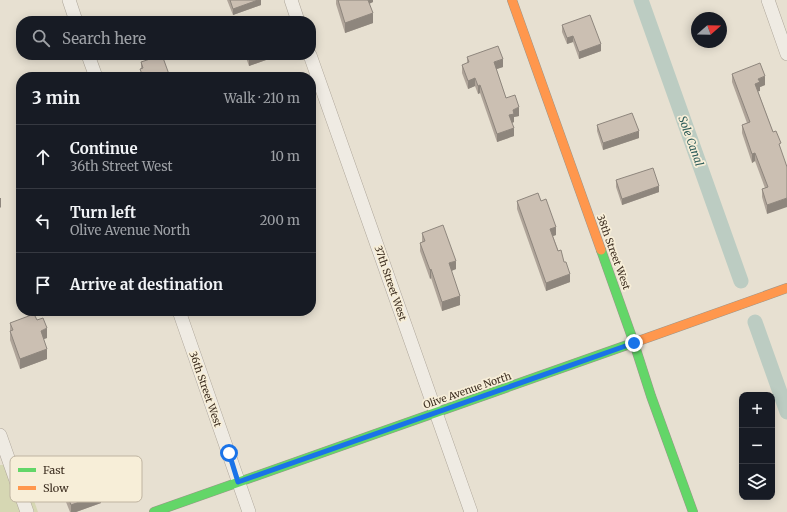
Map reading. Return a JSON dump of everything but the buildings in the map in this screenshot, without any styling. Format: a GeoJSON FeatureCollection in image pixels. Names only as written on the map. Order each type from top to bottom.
{"type":"FeatureCollection","features":[{"type":"Feature","properties":{"kind":"street"},"geometry":{"type":"LineString","coordinates":[[69,0],[74,16]]}},
{"type":"Feature","properties":{"kind":"street"},"geometry":{"type":"LineString","coordinates":[[290,0],[296,16]]}},
{"type":"Feature","properties":{"kind":"street","name":"38th Street West"},"geometry":{"type":"LineString","coordinates":[[512,0],[693,512]]}},
{"type":"Feature","properties":{"kind":"street"},"geometry":{"type":"LineString","coordinates":[[768,0],[787,54]]}},
{"type":"Feature","properties":{"kind":"street"},"geometry":{"type":"LineString","coordinates":[[90,60],[94,72]]}},
{"type":"Feature","properties":{"kind":"street","name":"37th Street West"},"geometry":{"type":"LineString","coordinates":[[312,60],[471,512]]}},
{"type":"Feature","properties":{"kind":"street","name":"Olive Avenue North"},"geometry":{"type":"LineString","coordinates":[[154,512],[787,288]]}},
{"type":"Feature","properties":{"kind":"street","name":"36th Street West"},"geometry":{"type":"LineString","coordinates":[[181,316],[249,512]]}},
{"type":"Feature","properties":{"kind":"street"},"geometry":{"type":"LineString","coordinates":[[0,435],[10,464]]}},
{"type":"Feature","properties":{"kind":"street"},"geometry":{"type":"LineString","coordinates":[[23,502],[27,512]]}},
{"type":"Feature","properties":{"kind":"green space"},"geometry":{"type":"Polygon","coordinates":[[[0,465],[10,465],[10,502],[34,502],[38,512],[0,512],[0,465]]]}},
{"type":"Feature","properties":{"kind":"waterway","name":"Sole Canal"},"geometry":{"type":"LineString","coordinates":[[641,0],[741,281]]}},
{"type":"Feature","properties":{"kind":"waterway","name":"Sole Canal"},"geometry":{"type":"LineString","coordinates":[[755,322],[787,412]]}},
{"type":"Feature","properties":{"kind":"traffic: fast"},"geometry":{"type":"LineString","coordinates":[[601,250],[693,512]]}},
{"type":"Feature","properties":{"kind":"traffic: fast"},"geometry":{"type":"LineString","coordinates":[[154,512],[630,344]]}},
{"type":"Feature","properties":{"kind":"traffic: slow"},"geometry":{"type":"LineString","coordinates":[[512,0],[601,250]]}},
{"type":"Feature","properties":{"kind":"traffic: slow"},"geometry":{"type":"LineString","coordinates":[[630,344],[787,288]]}},
{"type":"Feature","properties":{"kind":"route"},"geometry":{"type":"LineString","coordinates":[[229,453],[238,482],[634,343]]}}]}
